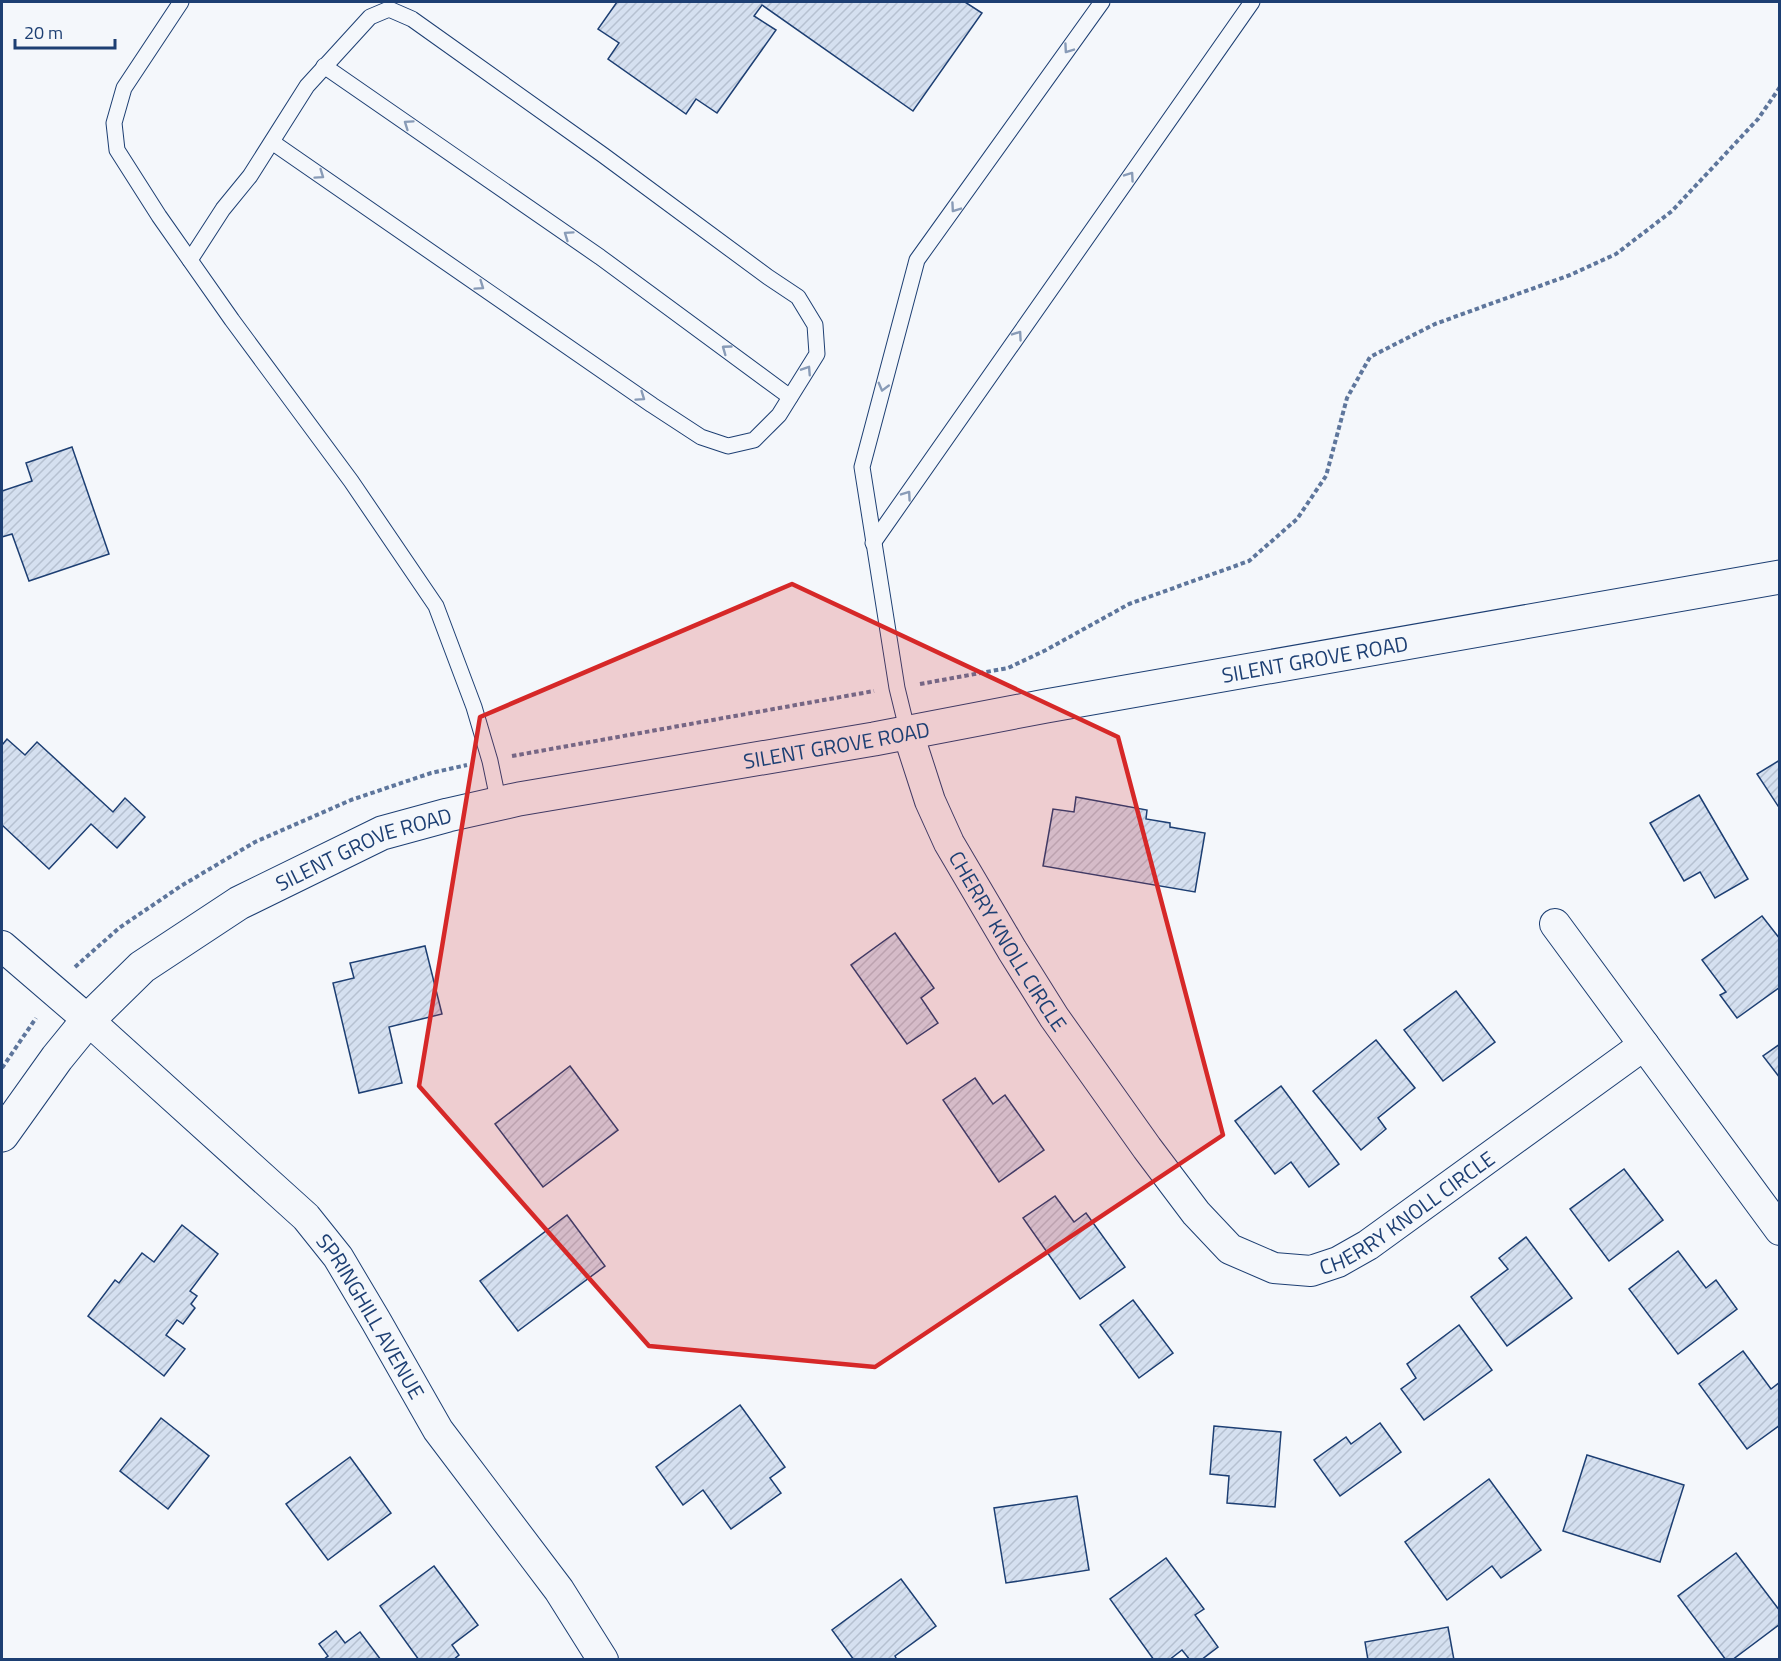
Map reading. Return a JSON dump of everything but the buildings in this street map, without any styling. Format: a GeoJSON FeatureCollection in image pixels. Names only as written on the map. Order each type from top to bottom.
{"type":"FeatureCollection","features":[{"type":"Feature","properties":{"kind":"street","name":"SILENT GROVE ROAD"},"geometry":{"type":"LineString","coordinates":[[2,1135],[57,1058],[88,1020],[142,966],[239,903],[381,833],[448,815],[606,784],[908,733],[1058,704],[1779,576]]}},
{"type":"Feature","properties":{"kind":"street","name":"CHERRY KNOLL CIRCLE"},"geometry":{"type":"LineString","coordinates":[[908,733],[930,801],[949,843],[1054,1017],[1196,1213],[1230,1249],[1274,1268],[1311,1271],[1338,1262],[1368,1245],[1644,1045]]}},
{"type":"Feature","properties":{"kind":"street"},"geometry":{"type":"LineString","coordinates":[[1555,924],[1779,1230]]}},
{"type":"Feature","properties":{"kind":"street","name":"SPRINGHILL AVENUE"},"geometry":{"type":"LineString","coordinates":[[2,946],[88,1020],[306,1217],[338,1257],[438,1430],[559,1590],[602,1659]]}},
{"type":"Feature","properties":{"kind":"lane"},"geometry":{"type":"LineString","coordinates":[[181,2],[124,88],[114,123],[117,150],[190,261],[351,481],[436,606],[474,707],[490,761],[499,804]]}},
{"type":"Feature","properties":{"kind":"lane"},"geometry":{"type":"LineString","coordinates":[[908,733],[897,688],[862,467],[918,260],[1102,2]]}},
{"type":"Feature","properties":{"kind":"lane"},"geometry":{"type":"LineString","coordinates":[[873,543],[1252,2]]}},
{"type":"Feature","properties":{"kind":"lane"},"geometry":{"type":"LineString","coordinates":[[190,261],[223,209],[250,176],[307,86],[370,17],[389,9],[412,19],[798,297],[815,325],[817,354],[778,415],[754,440],[728,446],[701,437],[272,142]]}},
{"type":"Feature","properties":{"kind":"lane"},"geometry":{"type":"LineString","coordinates":[[324,66],[600,257],[790,397]]}},
{"type":"Feature","properties":{"kind":"path"},"geometry":{"type":"LineString","coordinates":[[957,678],[1008,668],[1046,650],[1129,604],[1249,561],[1297,519],[1326,476],[1347,398],[1370,357],[1435,324],[1570,275],[1616,254],[1672,210],[1758,119],[1779,87]]}},
{"type":"Feature","properties":{"kind":"path"},"geometry":{"type":"LineString","coordinates":[[547,749],[852,695]]}},
{"type":"Feature","properties":{"kind":"path"},"geometry":{"type":"LineString","coordinates":[[85,957],[119,928],[181,886],[255,842],[351,800],[440,770]]}},
{"type":"Feature","properties":{"kind":"path"},"geometry":{"type":"LineString","coordinates":[[2,1068],[15,1049]]}},
{"type":"Feature","properties":{"kind":"highlighted area"},"geometry":{"type":"Polygon","coordinates":[[[792,584],[1118,737],[1223,1135],[875,1367],[649,1346],[419,1086],[480,717],[792,584]]]}}]}
